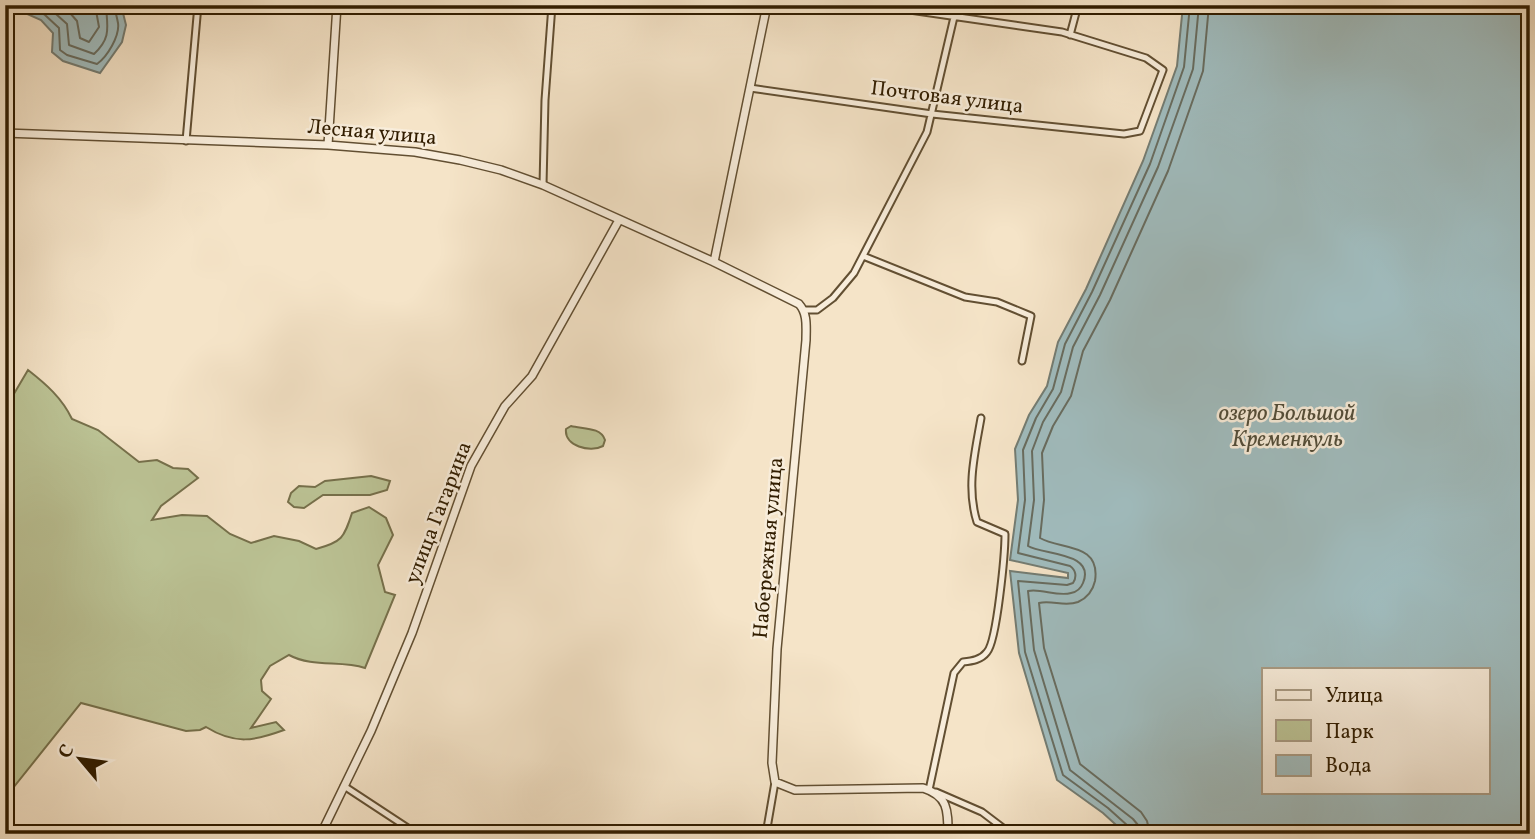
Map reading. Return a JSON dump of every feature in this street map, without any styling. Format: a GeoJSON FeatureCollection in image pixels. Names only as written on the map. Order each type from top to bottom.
{"type":"FeatureCollection","features":[{"type":"Feature","properties":{"kind":"street"},"geometry":{"type":"LineString","coordinates":[[186,141],[198,5]]}},
{"type":"Feature","properties":{"kind":"street"},"geometry":{"type":"LineString","coordinates":[[328,145],[337,5]]}},
{"type":"Feature","properties":{"kind":"street"},"geometry":{"type":"LineString","coordinates":[[543,185],[545,100],[552,5]]}},
{"type":"Feature","properties":{"kind":"street"},"geometry":{"type":"LineString","coordinates":[[767,5],[714,262],[790,299],[804,310],[817,310],[833,298],[854,273],[927,132],[954,17]]}},
{"type":"Feature","properties":{"kind":"street"},"geometry":{"type":"LineString","coordinates":[[875,5],[1070,35],[1078,5]]}},
{"type":"Feature","properties":{"kind":"street","name":"Почтовая улица"},"geometry":{"type":"LineString","coordinates":[[750,88],[932,114],[1124,134],[1140,131],[1163,70],[1146,58],[1070,35]]}},
{"type":"Feature","properties":{"kind":"street","name":"Лесная улица"},"geometry":{"type":"LineString","coordinates":[[5,133],[328,145],[430,155],[501,170],[543,185],[714,262]]}},
{"type":"Feature","properties":{"kind":"street","name":"улица Гагарина"},"geometry":{"type":"LineString","coordinates":[[321,834],[371,731],[412,633],[471,466],[505,406],[532,376],[619,220]]}},
{"type":"Feature","properties":{"kind":"street"},"geometry":{"type":"LineString","coordinates":[[863,256],[965,297],[997,302],[1031,317],[1022,361]]}},
{"type":"Feature","properties":{"kind":"street","name":"Набережная улица"},"geometry":{"type":"LineString","coordinates":[[778,784],[772,764],[777,649],[806,340],[804,310]]}},
{"type":"Feature","properties":{"kind":"street"},"geometry":{"type":"LineString","coordinates":[[931,790],[954,673],[963,662],[978,659],[989,652],[996,619],[1005,534],[977,522],[971,502],[981,418]]}},
{"type":"Feature","properties":{"kind":"street"},"geometry":{"type":"LineString","coordinates":[[766,834],[778,784],[795,790],[913,787],[931,790],[982,812],[1011,834]]}},
{"type":"Feature","properties":{"kind":"street"},"geometry":{"type":"LineString","coordinates":[[344,786],[418,834]]}},
{"type":"Feature","properties":{"kind":"street"},"geometry":{"type":"LineString","coordinates":[[931,790],[945,804],[948,834]]}},
{"type":"Feature","properties":{"kind":"green space"},"geometry":{"type":"Polygon","coordinates":[[[28,370],[53,392],[72,419],[98,430],[139,462],[157,460],[173,468],[188,469],[198,478],[161,506],[152,520],[182,515],[207,516],[230,534],[251,543],[274,536],[299,541],[316,549],[341,538],[352,513],[369,507],[386,518],[393,535],[378,565],[385,592],[395,595],[365,668],[317,663],[289,655],[270,666],[261,680],[262,691],[271,699],[251,728],[276,722],[284,730],[254,739],[226,737],[206,727],[186,731],[81,703],[5,798],[5,409],[28,370]]]}},
{"type":"Feature","properties":{"kind":"green space"},"geometry":{"type":"Polygon","coordinates":[[[571,426],[600,433],[605,440],[603,446],[591,449],[573,444],[566,435],[566,429],[571,426]]]}},
{"type":"Feature","properties":{"kind":"green space"},"geometry":{"type":"Polygon","coordinates":[[[371,476],[390,481],[387,490],[370,495],[323,495],[304,508],[294,507],[288,502],[291,493],[299,486],[315,487],[325,481],[371,476]]]}},
{"type":"Feature","properties":{"kind":"water"},"geometry":{"type":"Polygon","coordinates":[[[7,5],[121,5],[126,25],[122,42],[100,73],[63,61],[52,52],[53,33],[41,20],[7,5]]]}},
{"type":"Feature","properties":{"kind":"water","name":"озеро Большой Кременкуль"},"geometry":{"type":"Polygon","coordinates":[[[1183,5],[1530,5],[1530,834],[1126,834],[1103,813],[1057,780],[1019,653],[1010,571],[1068,578],[1068,573],[1010,560],[1018,500],[1015,449],[1029,415],[1047,386],[1058,342],[1086,289],[1143,161],[1177,66],[1183,5]]]}}]}
